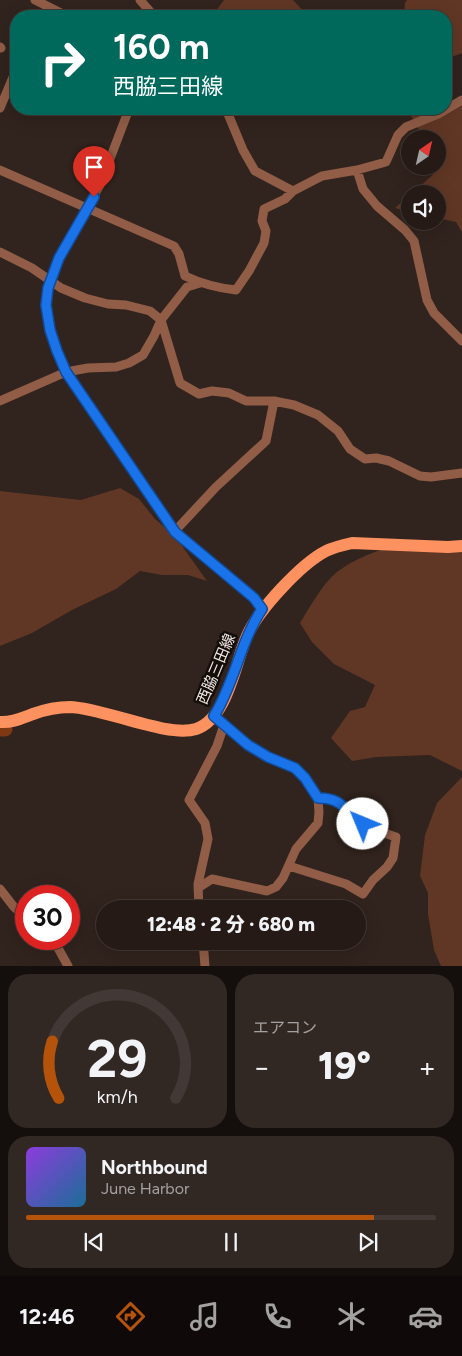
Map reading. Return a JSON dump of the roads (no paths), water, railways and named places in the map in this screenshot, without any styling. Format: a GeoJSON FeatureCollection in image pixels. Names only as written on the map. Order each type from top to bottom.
{"type":"FeatureCollection","features":[{"type":"Feature","properties":{"kind":"main road","name":"西脇三田線"},"geometry":{"type":"LineString","coordinates":[[0,722],[12,722],[53,709],[70,707],[88,709],[164,728],[183,731],[196,729],[207,723],[214,716],[223,702],[247,635],[262,609],[280,590],[327,550],[352,543],[462,546]]}},
{"type":"Feature","properties":{"kind":"street"},"geometry":{"type":"LineString","coordinates":[[35,0],[55,10]]}},
{"type":"Feature","properties":{"kind":"street"},"geometry":{"type":"LineString","coordinates":[[140,0],[149,10]]}},
{"type":"Feature","properties":{"kind":"street"},"geometry":{"type":"LineString","coordinates":[[0,108],[10,84]]}},
{"type":"Feature","properties":{"kind":"street"},"geometry":{"type":"LineString","coordinates":[[127,115],[100,185],[59,258],[50,281],[46,305],[50,330],[66,372],[175,532],[254,598],[262,609]]}},
{"type":"Feature","properties":{"kind":"street"},"geometry":{"type":"LineString","coordinates":[[228,115],[243,150],[255,170],[293,191]]}},
{"type":"Feature","properties":{"kind":"street"},"geometry":{"type":"LineString","coordinates":[[0,170],[174,246],[179,254],[185,276],[217,288],[236,290],[264,244],[266,231],[262,221],[264,209],[285,199],[293,191],[322,176],[357,170],[386,162],[398,135],[406,127],[436,115]]}},
{"type":"Feature","properties":{"kind":"street"},"geometry":{"type":"LineString","coordinates":[[357,170],[363,189],[377,206],[405,230],[414,241],[427,300],[434,313],[462,341]]}},
{"type":"Feature","properties":{"kind":"street"},"geometry":{"type":"LineString","coordinates":[[0,252],[32,268],[61,288],[84,298],[108,304],[126,304],[150,311],[161,320],[180,382],[189,390],[199,394],[212,391],[229,393],[246,401],[274,401],[294,405],[318,415],[338,430],[350,449],[365,459],[376,458],[389,461],[420,476],[431,477],[462,473]]}},
{"type":"Feature","properties":{"kind":"street"},"geometry":{"type":"LineString","coordinates":[[0,402],[66,372],[88,368],[116,367],[129,363],[143,354],[161,320],[187,288],[200,283]]}},
{"type":"Feature","properties":{"kind":"street"},"geometry":{"type":"LineString","coordinates":[[175,532],[216,487],[266,441],[274,401]]}},
{"type":"Feature","properties":{"kind":"street"},"geometry":{"type":"LineString","coordinates":[[198,888],[212,879],[267,891],[276,887],[289,866],[296,849],[318,823],[318,798],[305,778],[295,768],[268,757],[248,745],[214,716]]}},
{"type":"Feature","properties":{"kind":"street"},"geometry":{"type":"LineString","coordinates":[[199,900],[198,888],[208,839],[205,823],[189,800],[217,746],[224,725]]}},
{"type":"Feature","properties":{"kind":"street"},"geometry":{"type":"LineString","coordinates":[[289,866],[346,884],[363,894],[393,858],[396,837],[363,824],[355,819],[350,811],[338,801],[329,798],[318,798]]}},
{"type":"Feature","properties":{"kind":"street"},"geometry":{"type":"LineString","coordinates":[[0,889],[15,908]]}},
{"type":"Feature","properties":{"kind":"street"},"geometry":{"type":"LineString","coordinates":[[60,950],[68,966]]}},
{"type":"Feature","properties":{"kind":"street"},"geometry":{"type":"LineString","coordinates":[[204,950],[207,965]]}},
{"type":"Feature","properties":{"kind":"waterway"},"geometry":{"type":"LineString","coordinates":[[0,729],[5,729]]}}]}
